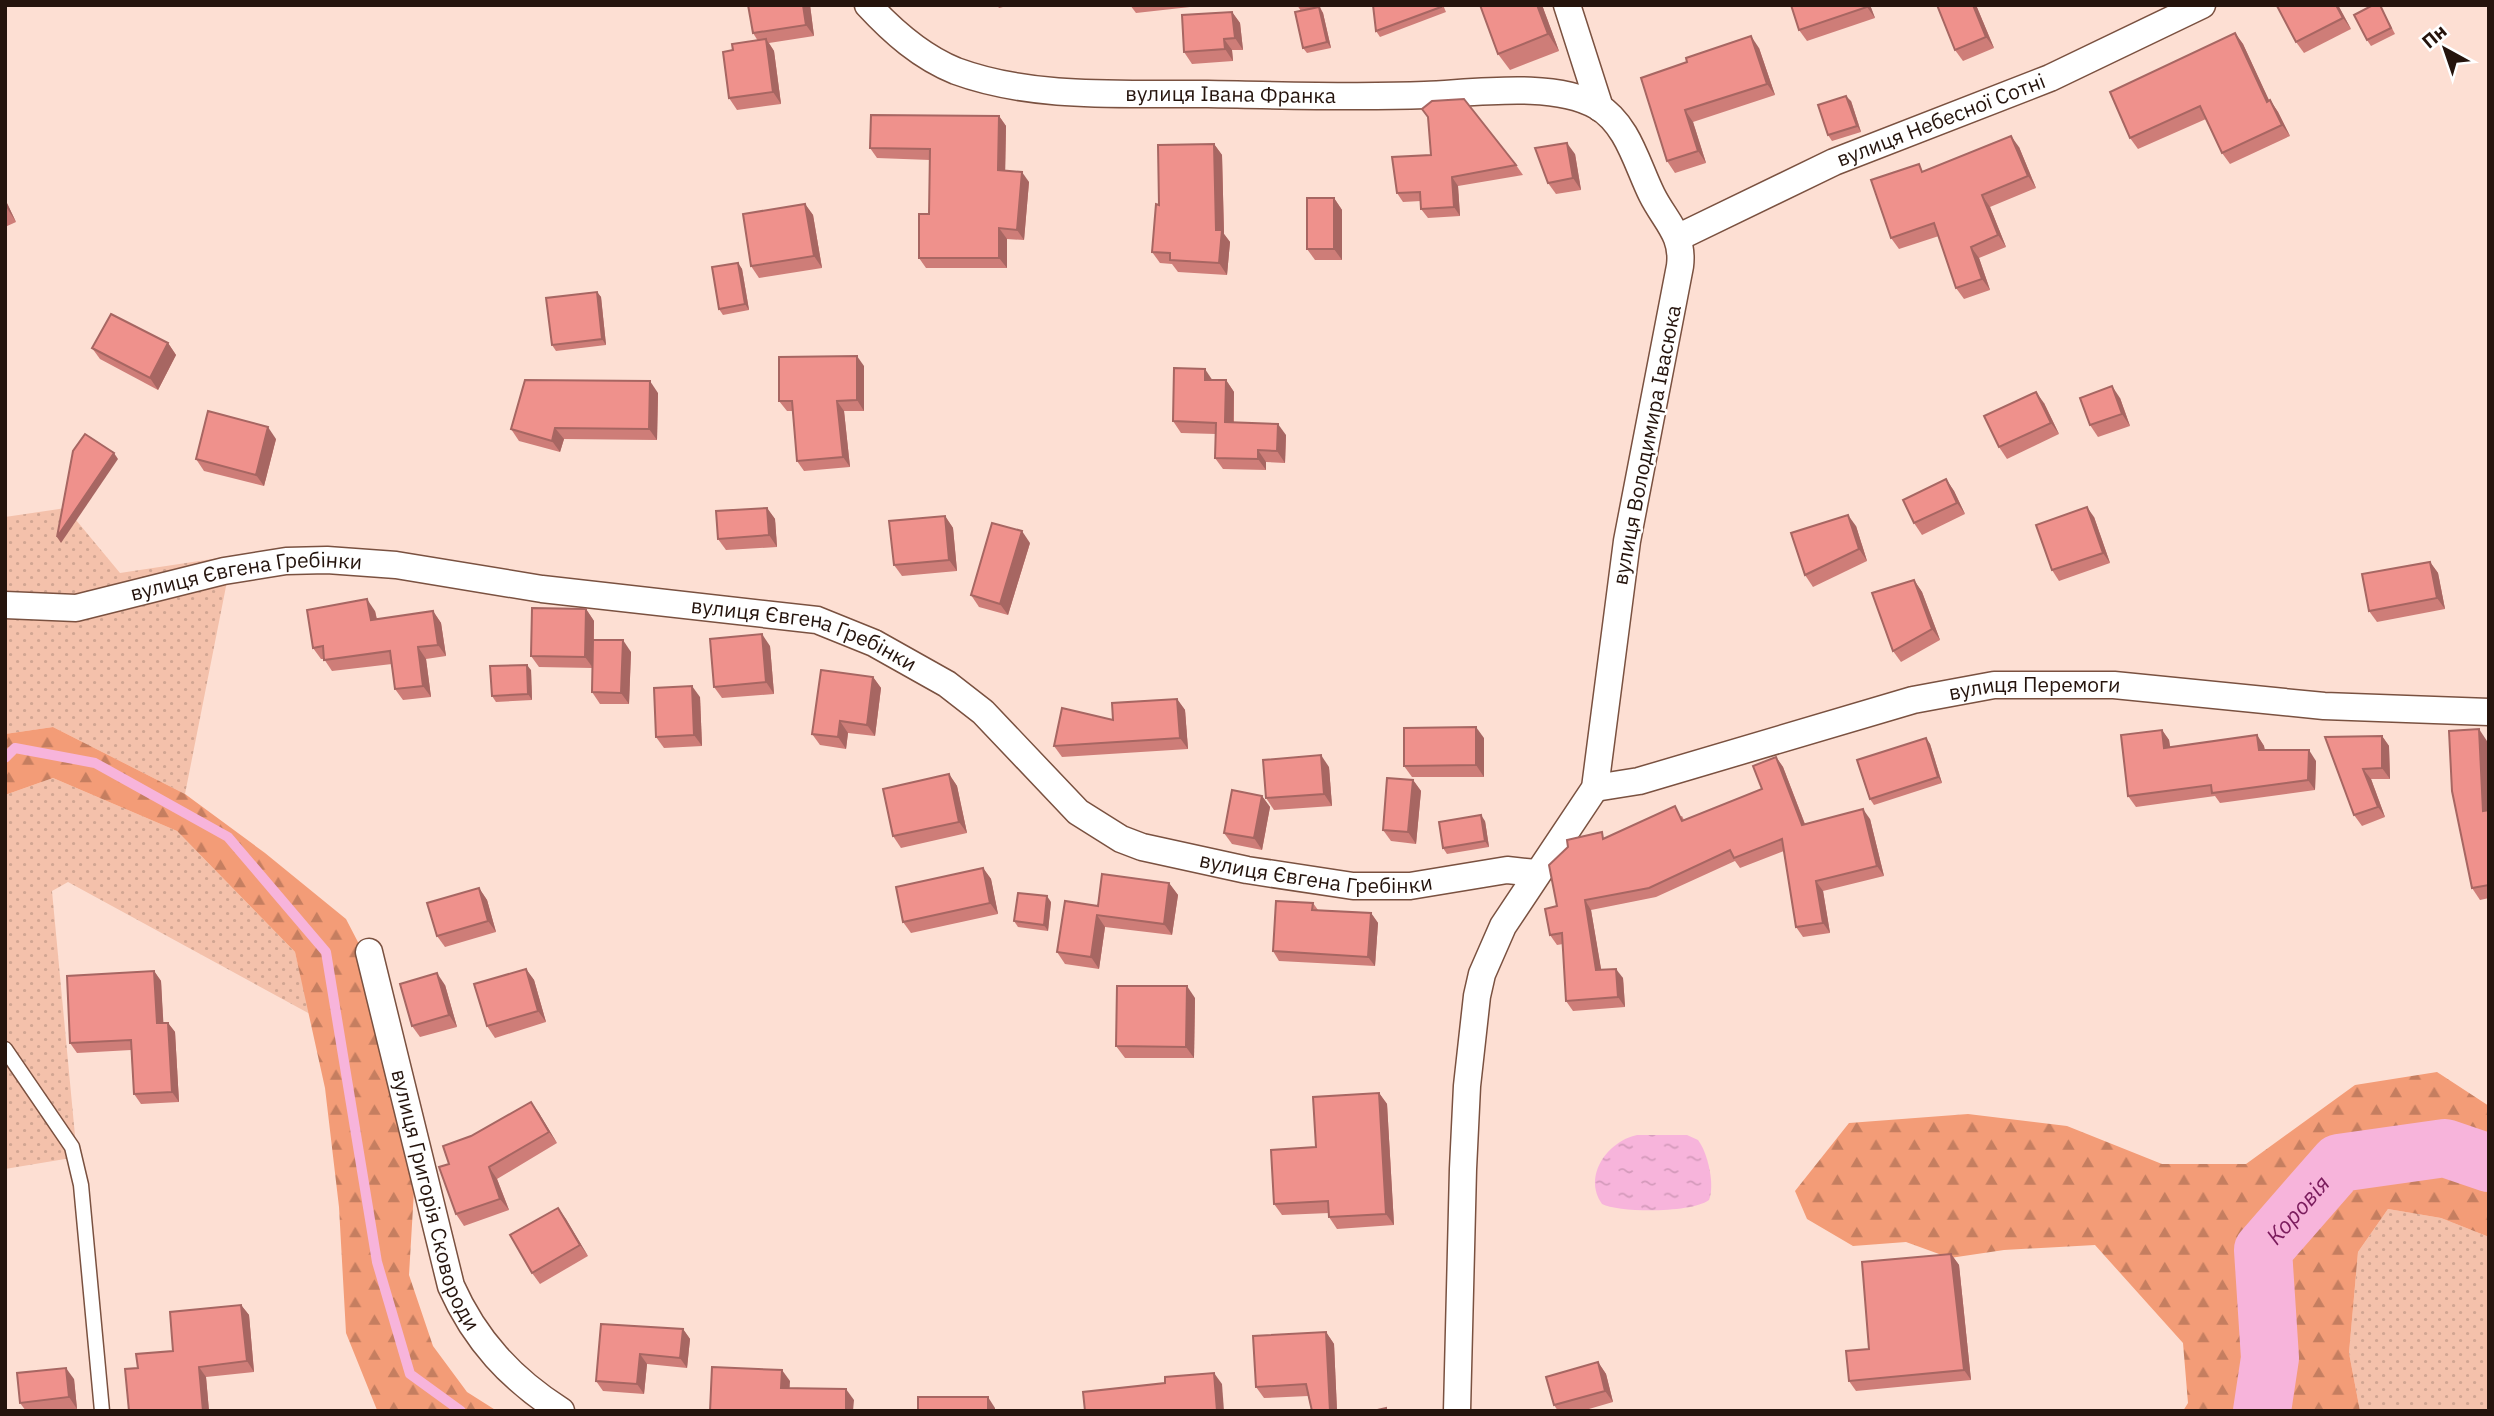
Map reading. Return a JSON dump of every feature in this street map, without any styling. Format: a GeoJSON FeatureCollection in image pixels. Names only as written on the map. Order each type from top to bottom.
{"type":"FeatureCollection","features":[{"type":"Feature","properties":{"kind":"street","name":"вулиця Івана Франка"},"geometry":{"type":"LineString","coordinates":[[868,5],[902,39],[936,61],[956,71],[1013,85],[1082,92],[1375,96],[1548,93],[1578,98],[1607,114]]}},
{"type":"Feature","properties":{"kind":"street"},"geometry":{"type":"LineString","coordinates":[[1567,5],[1607,114],[1622,131],[1655,201],[1679,237]]}},
{"type":"Feature","properties":{"kind":"street","name":"вулиця Небесної Сотні"},"geometry":{"type":"LineString","coordinates":[[1679,237],[1834,162],[2050,78],[2202,5]]}},
{"type":"Feature","properties":{"kind":"street","name":"вулиця Володимира Івасюка"},"geometry":{"type":"LineString","coordinates":[[1595,788],[1618,592],[1681,266],[1679,237]]}},
{"type":"Feature","properties":{"kind":"street","name":"вулиця Євгена Гребінки"},"geometry":{"type":"LineString","coordinates":[[5,605],[76,608],[224,571],[286,561],[327,560],[396,565],[542,589],[817,621],[874,643],[947,684],[983,712],[1059,796],[1078,812],[1121,839],[1142,847],[1247,870],[1353,886],[1410,886],[1507,870],[1536,873]]}},
{"type":"Feature","properties":{"kind":"street","name":"вулиця Перемоги"},"geometry":{"type":"LineString","coordinates":[[1595,788],[1639,781],[1913,701],[1994,685],[2114,685],[2324,706],[2489,712]]}},
{"type":"Feature","properties":{"kind":"street"},"geometry":{"type":"LineString","coordinates":[[1457,1411],[1463,1169],[1471,1035],[1482,974],[1490,953],[1536,873],[1595,788]]}},
{"type":"Feature","properties":{"kind":"street","name":"вулиця Григорія Сковороди"},"geometry":{"type":"LineString","coordinates":[[369,953],[451,1286],[472,1326],[500,1363],[561,1411]]}},
{"type":"Feature","properties":{"kind":"lane"},"geometry":{"type":"LineString","coordinates":[[5,1049],[63,1131],[75,1159],[102,1411]]}},
{"type":"Feature","properties":{"kind":"shaded area"},"geometry":{"type":"Polygon","coordinates":[[[66,508],[120,573],[232,556],[185,794],[53,727],[5,734],[5,517],[66,508]]]}},
{"type":"Feature","properties":{"kind":"shaded area"},"geometry":{"type":"Polygon","coordinates":[[[53,778],[177,831],[295,952],[310,1014],[68,882],[52,891],[77,1157],[5,1169],[5,795],[53,778]]]}},
{"type":"Feature","properties":{"kind":"shaded area"},"geometry":{"type":"Polygon","coordinates":[[[2388,1209],[2441,1218],[2489,1237],[2489,1411],[2360,1411],[2349,1353],[2358,1252],[2388,1209]]]}},
{"type":"Feature","properties":{"kind":"green space"},"geometry":{"type":"Polygon","coordinates":[[[53,727],[185,794],[265,853],[346,919],[400,1023],[417,1140],[409,1275],[433,1346],[467,1392],[497,1411],[377,1410],[346,1333],[339,1207],[325,1088],[295,952],[177,831],[53,778],[5,795],[5,734],[53,727]]]}},
{"type":"Feature","properties":{"kind":"green space"},"geometry":{"type":"Polygon","coordinates":[[[2437,1072],[2489,1106],[2489,1237],[2441,1218],[2388,1209],[2358,1252],[2349,1353],[2360,1411],[2183,1411],[2188,1403],[2183,1343],[2095,1245],[2004,1250],[1950,1258],[1906,1242],[1853,1246],[1807,1219],[1795,1191],[1849,1123],[1968,1114],[2067,1126],[2162,1164],[2246,1164],[2355,1085],[2437,1072]]]}},
{"type":"Feature","properties":{"kind":"water"},"geometry":{"type":"Polygon","coordinates":[[[1637,1135],[1687,1135],[1698,1140],[1709,1169],[1709,1200],[1688,1207],[1656,1210],[1624,1209],[1602,1204],[1595,1182],[1601,1161],[1616,1144],[1637,1135]]]}},
{"type":"Feature","properties":{"kind":"building"},"geometry":{"type":"Polygon","coordinates":[[[748,5],[803,5],[806,25],[753,33],[748,5]]]}},
{"type":"Feature","properties":{"kind":"building"},"geometry":{"type":"Polygon","coordinates":[[[1373,5],[1441,5],[1441,7],[1376,31],[1373,5]]]}},
{"type":"Feature","properties":{"kind":"building"},"geometry":{"type":"Polygon","coordinates":[[[1480,5],[1537,5],[1548,34],[1498,54],[1480,5]]]}},
{"type":"Feature","properties":{"kind":"building"},"geometry":{"type":"Polygon","coordinates":[[[1791,5],[1866,5],[1867,7],[1799,30],[1791,5]]]}},
{"type":"Feature","properties":{"kind":"building"},"geometry":{"type":"Polygon","coordinates":[[[1937,5],[1973,5],[1986,37],[1955,50],[1937,5]]]}},
{"type":"Feature","properties":{"kind":"building"},"geometry":{"type":"Polygon","coordinates":[[[2336,5],[2343,18],[2296,42],[2277,6],[2336,5]]]}},
{"type":"Feature","properties":{"kind":"building"},"geometry":{"type":"Polygon","coordinates":[[[2373,5],[2380,5],[2391,28],[2367,40],[2354,15],[2373,5]]]}},
{"type":"Feature","properties":{"kind":"building"},"geometry":{"type":"Polygon","coordinates":[[[1319,7],[1327,42],[1303,48],[1295,12],[1319,7]]]}},
{"type":"Feature","properties":{"kind":"building"},"geometry":{"type":"Polygon","coordinates":[[[1232,12],[1235,38],[1224,39],[1225,49],[1184,52],[1182,15],[1232,12]]]}},
{"type":"Feature","properties":{"kind":"building"},"geometry":{"type":"Polygon","coordinates":[[[2235,33],[2267,102],[2270,100],[2282,125],[2222,153],[2200,106],[2130,138],[2110,92],[2235,33]]]}},
{"type":"Feature","properties":{"kind":"building"},"geometry":{"type":"Polygon","coordinates":[[[1751,36],[1767,84],[1685,110],[1698,151],[1667,161],[1641,78],[1687,62],[1686,58],[1751,36]]]}},
{"type":"Feature","properties":{"kind":"building"},"geometry":{"type":"Polygon","coordinates":[[[766,39],[773,92],[729,98],[723,52],[733,50],[732,44],[766,39]]]}},
{"type":"Feature","properties":{"kind":"building"},"geometry":{"type":"Polygon","coordinates":[[[1846,96],[1857,126],[1828,135],[1818,105],[1846,96]]]}},
{"type":"Feature","properties":{"kind":"building"},"geometry":{"type":"Polygon","coordinates":[[[1464,99],[1516,165],[1452,177],[1454,207],[1421,209],[1420,192],[1397,193],[1392,157],[1431,155],[1428,117],[1422,109],[1432,101],[1464,99]]]}},
{"type":"Feature","properties":{"kind":"building"},"geometry":{"type":"Polygon","coordinates":[[[871,115],[999,116],[998,170],[1022,172],[1017,230],[999,228],[999,258],[919,258],[919,214],[929,214],[930,149],[870,148],[871,115]]]}},
{"type":"Feature","properties":{"kind":"building"},"geometry":{"type":"Polygon","coordinates":[[[2011,136],[2028,176],[1982,195],[1998,235],[1971,247],[1982,279],[1956,288],[1934,223],[1891,238],[1871,180],[1919,164],[1922,172],[2011,136]]]}},
{"type":"Feature","properties":{"kind":"building"},"geometry":{"type":"Polygon","coordinates":[[[1567,143],[1573,178],[1548,183],[1535,148],[1567,143]]]}},
{"type":"Feature","properties":{"kind":"building"},"geometry":{"type":"Polygon","coordinates":[[[1214,144],[1216,230],[1222,230],[1219,263],[1170,260],[1170,253],[1152,252],[1156,204],[1159,205],[1158,145],[1214,144]]]}},
{"type":"Feature","properties":{"kind":"building"},"geometry":{"type":"Polygon","coordinates":[[[1307,198],[1334,198],[1334,249],[1307,249],[1307,198]]]}},
{"type":"Feature","properties":{"kind":"building"},"geometry":{"type":"Polygon","coordinates":[[[805,204],[814,256],[751,266],[743,214],[805,204]]]}},
{"type":"Feature","properties":{"kind":"building"},"geometry":{"type":"Polygon","coordinates":[[[738,263],[745,304],[719,309],[712,267],[738,263]]]}},
{"type":"Feature","properties":{"kind":"building"},"geometry":{"type":"Polygon","coordinates":[[[597,292],[602,339],[552,345],[546,298],[597,292]]]}},
{"type":"Feature","properties":{"kind":"building"},"geometry":{"type":"Polygon","coordinates":[[[111,314],[168,343],[150,378],[92,348],[111,314]]]}},
{"type":"Feature","properties":{"kind":"building"},"geometry":{"type":"Polygon","coordinates":[[[857,356],[857,400],[837,401],[843,457],[797,461],[792,401],[779,401],[779,357],[857,356]]]}},
{"type":"Feature","properties":{"kind":"building"},"geometry":{"type":"Polygon","coordinates":[[[1174,368],[1205,369],[1205,380],[1226,380],[1225,422],[1278,424],[1277,451],[1258,450],[1258,459],[1215,458],[1216,423],[1173,421],[1174,368]]]}},
{"type":"Feature","properties":{"kind":"building"},"geometry":{"type":"Polygon","coordinates":[[[525,380],[650,381],[649,429],[555,428],[552,441],[511,429],[525,380]]]}},
{"type":"Feature","properties":{"kind":"building"},"geometry":{"type":"Polygon","coordinates":[[[2112,386],[2122,414],[2090,425],[2080,398],[2112,386]]]}},
{"type":"Feature","properties":{"kind":"building"},"geometry":{"type":"Polygon","coordinates":[[[2036,392],[2051,423],[1999,447],[1984,416],[2036,392]]]}},
{"type":"Feature","properties":{"kind":"building"},"geometry":{"type":"Polygon","coordinates":[[[208,411],[268,427],[256,475],[196,459],[208,411]]]}},
{"type":"Feature","properties":{"kind":"building"},"geometry":{"type":"Polygon","coordinates":[[[85,434],[114,453],[57,537],[73,451],[85,434]]]}},
{"type":"Feature","properties":{"kind":"building"},"geometry":{"type":"Polygon","coordinates":[[[1946,479],[1957,503],[1914,523],[1903,500],[1946,479]]]}},
{"type":"Feature","properties":{"kind":"building"},"geometry":{"type":"Polygon","coordinates":[[[2087,507],[2103,553],[2052,570],[2036,525],[2087,507]]]}},
{"type":"Feature","properties":{"kind":"building"},"geometry":{"type":"Polygon","coordinates":[[[767,508],[769,535],[718,539],[716,511],[767,508]]]}},
{"type":"Feature","properties":{"kind":"building"},"geometry":{"type":"Polygon","coordinates":[[[1848,515],[1859,549],[1805,575],[1791,533],[1848,515]]]}},
{"type":"Feature","properties":{"kind":"building"},"geometry":{"type":"Polygon","coordinates":[[[945,516],[949,560],[894,565],[889,521],[945,516]]]}},
{"type":"Feature","properties":{"kind":"building"},"geometry":{"type":"Polygon","coordinates":[[[992,523],[1022,531],[1000,604],[971,595],[992,523]]]}},
{"type":"Feature","properties":{"kind":"building"},"geometry":{"type":"Polygon","coordinates":[[[2430,562],[2437,598],[2369,611],[2362,574],[2430,562]]]}},
{"type":"Feature","properties":{"kind":"building"},"geometry":{"type":"Polygon","coordinates":[[[1914,580],[1932,629],[1893,651],[1872,593],[1914,580]]]}},
{"type":"Feature","properties":{"kind":"building"},"geometry":{"type":"Polygon","coordinates":[[[367,599],[371,620],[433,611],[438,645],[418,647],[423,686],[395,689],[390,651],[324,660],[323,646],[313,648],[307,610],[367,599]]]}},
{"type":"Feature","properties":{"kind":"building"},"geometry":{"type":"Polygon","coordinates":[[[532,608],[586,609],[585,657],[531,656],[532,608]]]}},
{"type":"Feature","properties":{"kind":"building"},"geometry":{"type":"Polygon","coordinates":[[[762,634],[766,682],[714,687],[710,639],[762,634]]]}},
{"type":"Feature","properties":{"kind":"building"},"geometry":{"type":"Polygon","coordinates":[[[593,640],[623,640],[621,693],[592,692],[593,640]]]}},
{"type":"Feature","properties":{"kind":"building"},"geometry":{"type":"Polygon","coordinates":[[[527,665],[528,694],[492,696],[490,666],[527,665]]]}},
{"type":"Feature","properties":{"kind":"building"},"geometry":{"type":"Polygon","coordinates":[[[821,670],[873,677],[867,725],[840,721],[838,737],[812,734],[821,670]]]}},
{"type":"Feature","properties":{"kind":"building"},"geometry":{"type":"Polygon","coordinates":[[[692,686],[694,735],[656,737],[654,688],[692,686]]]}},
{"type":"Feature","properties":{"kind":"building"},"geometry":{"type":"Polygon","coordinates":[[[1177,699],[1180,738],[1054,746],[1062,708],[1113,720],[1112,703],[1177,699]]]}},
{"type":"Feature","properties":{"kind":"building"},"geometry":{"type":"Polygon","coordinates":[[[1476,727],[1476,765],[1404,766],[1404,728],[1476,727]]]}},
{"type":"Feature","properties":{"kind":"building"},"geometry":{"type":"Polygon","coordinates":[[[2479,729],[2483,811],[2489,810],[2489,885],[2472,888],[2452,791],[2449,731],[2479,729]]]}},
{"type":"Feature","properties":{"kind":"building"},"geometry":{"type":"Polygon","coordinates":[[[2162,730],[2164,748],[2257,735],[2259,750],[2309,750],[2308,780],[2212,793],[2211,785],[2128,796],[2121,735],[2162,730]]]}},
{"type":"Feature","properties":{"kind":"building"},"geometry":{"type":"Polygon","coordinates":[[[2382,736],[2382,768],[2363,769],[2378,807],[2354,815],[2325,737],[2382,736]]]}},
{"type":"Feature","properties":{"kind":"building"},"geometry":{"type":"Polygon","coordinates":[[[1926,738],[1938,777],[1870,799],[1857,760],[1926,738]]]}},
{"type":"Feature","properties":{"kind":"building"},"geometry":{"type":"Polygon","coordinates":[[[1321,755],[1324,794],[1266,798],[1263,760],[1321,755]]]}},
{"type":"Feature","properties":{"kind":"building"},"geometry":{"type":"Polygon","coordinates":[[[1776,757],[1802,825],[1863,809],[1877,866],[1816,881],[1823,923],[1796,927],[1782,839],[1734,858],[1730,850],[1649,888],[1585,900],[1596,970],[1616,969],[1618,997],[1566,1001],[1562,933],[1550,935],[1545,909],[1557,906],[1549,865],[1568,847],[1567,840],[1602,832],[1603,839],[1675,806],[1682,821],[1762,789],[1753,766],[1776,757]]]}},
{"type":"Feature","properties":{"kind":"building"},"geometry":{"type":"Polygon","coordinates":[[[949,774],[959,822],[893,836],[883,789],[949,774]]]}},
{"type":"Feature","properties":{"kind":"building"},"geometry":{"type":"Polygon","coordinates":[[[1387,778],[1413,780],[1408,832],[1383,830],[1387,778]]]}},
{"type":"Feature","properties":{"kind":"building"},"geometry":{"type":"Polygon","coordinates":[[[1232,790],[1262,796],[1254,838],[1224,833],[1232,790]]]}},
{"type":"Feature","properties":{"kind":"building"},"geometry":{"type":"Polygon","coordinates":[[[1481,815],[1485,841],[1443,848],[1439,822],[1481,815]]]}},
{"type":"Feature","properties":{"kind":"building"},"geometry":{"type":"Polygon","coordinates":[[[983,868],[990,903],[903,922],[896,887],[983,868]]]}},
{"type":"Feature","properties":{"kind":"building"},"geometry":{"type":"Polygon","coordinates":[[[1102,874],[1169,883],[1164,924],[1097,915],[1091,957],[1057,952],[1065,901],[1098,906],[1102,874]]]}},
{"type":"Feature","properties":{"kind":"building"},"geometry":{"type":"Polygon","coordinates":[[[479,888],[488,921],[437,936],[427,903],[479,888]]]}},
{"type":"Feature","properties":{"kind":"building"},"geometry":{"type":"Polygon","coordinates":[[[1018,893],[1047,896],[1044,925],[1014,921],[1018,893]]]}},
{"type":"Feature","properties":{"kind":"building"},"geometry":{"type":"Polygon","coordinates":[[[1276,901],[1313,903],[1312,910],[1371,913],[1368,957],[1273,951],[1276,901]]]}},
{"type":"Feature","properties":{"kind":"building"},"geometry":{"type":"Polygon","coordinates":[[[526,969],[538,1011],[487,1026],[474,984],[526,969]]]}},
{"type":"Feature","properties":{"kind":"building"},"geometry":{"type":"Polygon","coordinates":[[[154,971],[157,1023],[168,1023],[172,1092],[134,1094],[131,1040],[70,1043],[67,976],[154,971]]]}},
{"type":"Feature","properties":{"kind":"building"},"geometry":{"type":"Polygon","coordinates":[[[437,973],[449,1015],[412,1026],[400,984],[437,973]]]}},
{"type":"Feature","properties":{"kind":"building"},"geometry":{"type":"Polygon","coordinates":[[[1117,986],[1187,986],[1186,1047],[1116,1046],[1117,986]]]}},
{"type":"Feature","properties":{"kind":"building"},"geometry":{"type":"Polygon","coordinates":[[[1379,1093],[1386,1214],[1329,1217],[1328,1201],[1274,1204],[1271,1150],[1316,1147],[1313,1097],[1379,1093]]]}},
{"type":"Feature","properties":{"kind":"building"},"geometry":{"type":"Polygon","coordinates":[[[531,1102],[549,1132],[489,1167],[500,1199],[456,1214],[439,1167],[449,1164],[443,1146],[471,1136],[531,1102]]]}},
{"type":"Feature","properties":{"kind":"building"},"geometry":{"type":"Polygon","coordinates":[[[558,1208],[580,1245],[532,1273],[510,1235],[558,1208]]]}},
{"type":"Feature","properties":{"kind":"building"},"geometry":{"type":"Polygon","coordinates":[[[1951,1254],[1964,1370],[1849,1381],[1846,1351],[1869,1349],[1862,1262],[1951,1254]]]}},
{"type":"Feature","properties":{"kind":"building"},"geometry":{"type":"Polygon","coordinates":[[[241,1305],[247,1361],[199,1367],[203,1411],[129,1411],[125,1369],[138,1368],[136,1354],[173,1351],[170,1312],[241,1305]]]}},
{"type":"Feature","properties":{"kind":"building"},"geometry":{"type":"Polygon","coordinates":[[[601,1324],[683,1329],[680,1358],[640,1354],[637,1384],[596,1381],[601,1324]]]}},
{"type":"Feature","properties":{"kind":"building"},"geometry":{"type":"Polygon","coordinates":[[[1326,1332],[1330,1411],[1312,1411],[1306,1384],[1256,1387],[1253,1336],[1326,1332]]]}},
{"type":"Feature","properties":{"kind":"building"},"geometry":{"type":"Polygon","coordinates":[[[1598,1362],[1605,1391],[1554,1405],[1546,1377],[1598,1362]]]}},
{"type":"Feature","properties":{"kind":"building"},"geometry":{"type":"Polygon","coordinates":[[[712,1367],[782,1370],[781,1388],[846,1389],[846,1411],[710,1411],[712,1367]]]}},
{"type":"Feature","properties":{"kind":"building"},"geometry":{"type":"Polygon","coordinates":[[[66,1368],[69,1397],[20,1403],[17,1373],[66,1368]]]}},
{"type":"Feature","properties":{"kind":"building"},"geometry":{"type":"Polygon","coordinates":[[[1214,1373],[1217,1411],[1085,1411],[1083,1392],[1165,1383],[1165,1377],[1214,1373]]]}},
{"type":"Feature","properties":{"kind":"building"},"geometry":{"type":"Polygon","coordinates":[[[918,1397],[988,1397],[988,1411],[918,1411],[918,1397]]]}},
{"type":"Feature","properties":{"kind":"waterway"},"geometry":{"type":"LineString","coordinates":[[5,758],[15,748],[95,763],[228,837],[326,952],[377,1262],[410,1374],[461,1411]]}},
{"type":"Feature","properties":{"kind":"waterway","name":"Коровія"},"geometry":{"type":"LineString","coordinates":[[2262,1411],[2270,1358],[2263,1250],[2339,1163],[2445,1148],[2489,1163]]}}]}
